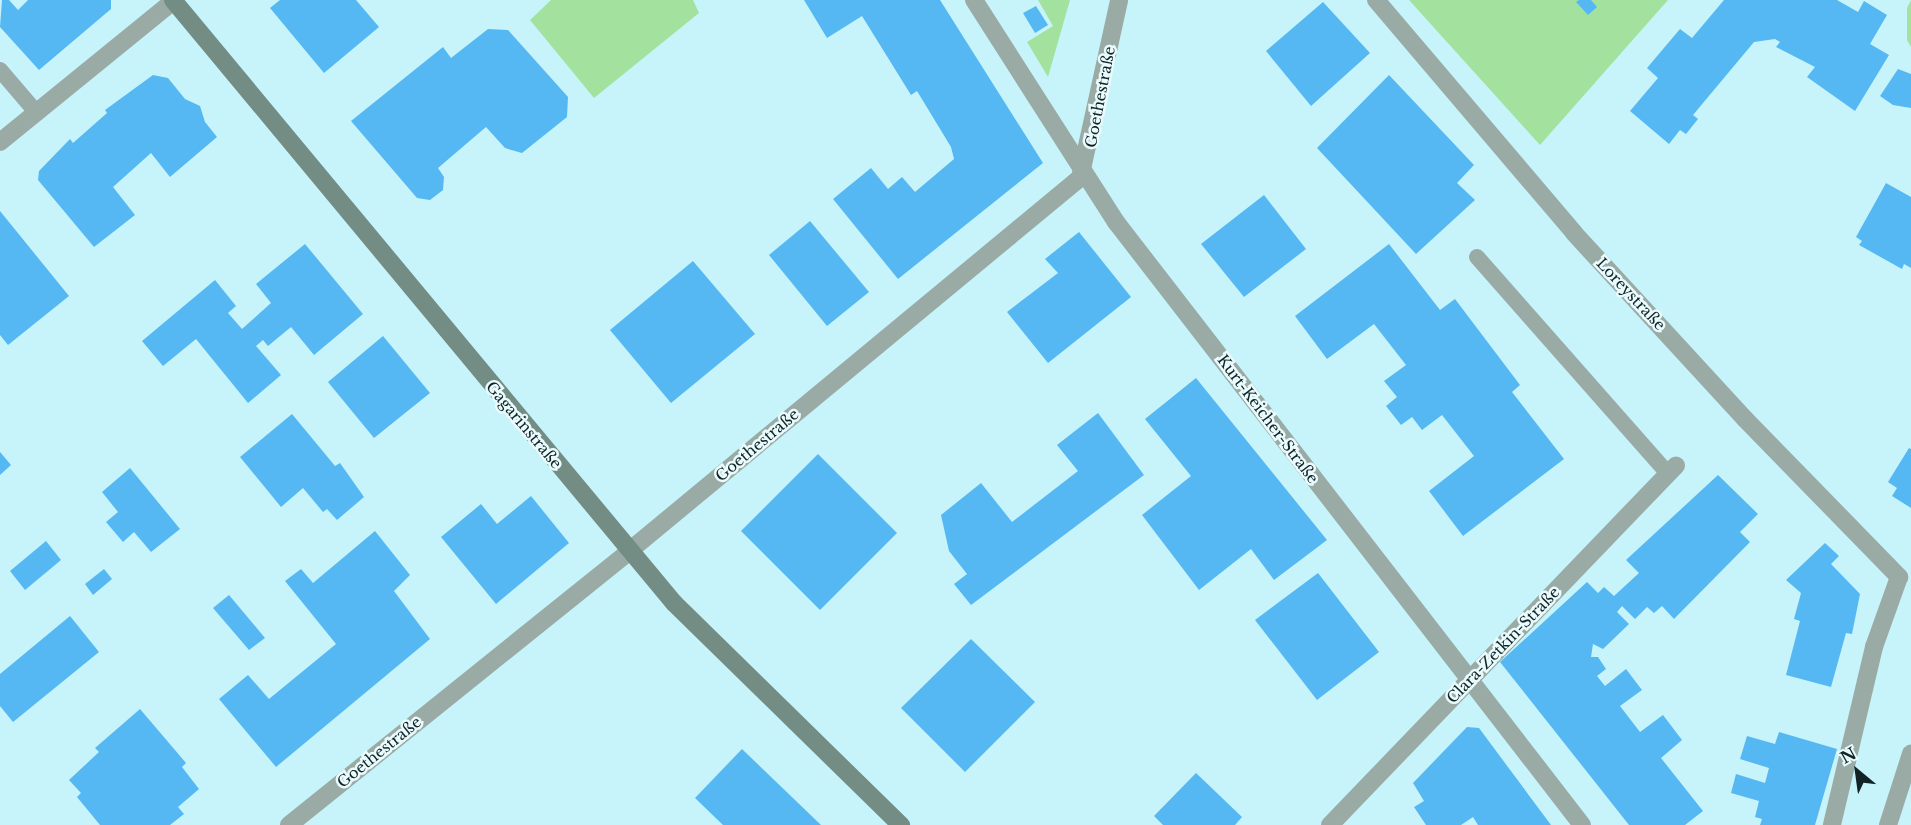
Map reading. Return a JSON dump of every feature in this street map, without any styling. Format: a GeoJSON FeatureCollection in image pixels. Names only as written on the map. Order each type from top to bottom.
{"type":"FeatureCollection","features":[{"type":"Feature","properties":{"kind":"street"},"geometry":{"type":"LineString","coordinates":[[0,142],[174,0]]}},
{"type":"Feature","properties":{"kind":"street","name":"Gagarinstraße"},"geometry":{"type":"LineString","coordinates":[[174,0],[628,552],[674,603],[901,825]]}},
{"type":"Feature","properties":{"kind":"street","name":"Kurt-Keicher-Straße"},"geometry":{"type":"LineString","coordinates":[[974,0],[1116,222],[1468,681],[1582,825]]}},
{"type":"Feature","properties":{"kind":"street","name":"Goethestraße"},"geometry":{"type":"LineString","coordinates":[[289,825],[628,552],[1084,174],[1119,0]]}},
{"type":"Feature","properties":{"kind":"street","name":"Loreystraße"},"geometry":{"type":"LineString","coordinates":[[1376,0],[1574,233],[1745,419],[1899,577],[1874,647],[1832,825]]}},
{"type":"Feature","properties":{"kind":"street","name":"Clara-Zetkin-Straße"},"geometry":{"type":"LineString","coordinates":[[1330,825],[1672,469]]}},
{"type":"Feature","properties":{"kind":"street"},"geometry":{"type":"LineString","coordinates":[[1888,825],[1911,754]]}},
{"type":"Feature","properties":{"kind":"lane"},"geometry":{"type":"LineString","coordinates":[[0,70],[36,112]]}},
{"type":"Feature","properties":{"kind":"lane"},"geometry":{"type":"LineString","coordinates":[[1477,257],[1672,469]]}},
{"type":"Feature","properties":{"kind":"green space"},"geometry":{"type":"Polygon","coordinates":[[[551,0],[693,0],[699,13],[594,98],[530,20],[551,0]]]}},
{"type":"Feature","properties":{"kind":"green space"},"geometry":{"type":"Polygon","coordinates":[[[1038,0],[1070,0],[1048,77],[1027,42],[1053,26],[1038,0]]]}},
{"type":"Feature","properties":{"kind":"green space"},"geometry":{"type":"Polygon","coordinates":[[[1409,0],[1668,0],[1540,145],[1409,0]]]}},
{"type":"Feature","properties":{"kind":"green space"},"geometry":{"type":"Polygon","coordinates":[[[1911,0],[1911,47],[1907,40],[1907,8],[1911,0]]]}},
{"type":"Feature","properties":{"kind":"building"},"geometry":{"type":"Polygon","coordinates":[[[2,0],[9,0],[18,10],[28,0],[111,0],[111,9],[39,70],[0,27],[2,0]]]}},
{"type":"Feature","properties":{"kind":"building"},"geometry":{"type":"Polygon","coordinates":[[[280,0],[356,0],[379,27],[324,73],[270,8],[280,0]]]}},
{"type":"Feature","properties":{"kind":"building"},"geometry":{"type":"Polygon","coordinates":[[[804,0],[940,0],[1043,163],[898,279],[833,199],[871,168],[888,189],[902,177],[915,192],[954,159],[951,147],[917,91],[911,95],[862,16],[827,38],[804,0]]]}},
{"type":"Feature","properties":{"kind":"building"},"geometry":{"type":"Polygon","coordinates":[[[1591,0],[1597,7],[1588,15],[1576,2],[1591,0]]]}},
{"type":"Feature","properties":{"kind":"building"},"geometry":{"type":"Polygon","coordinates":[[[1724,0],[1837,0],[1858,12],[1864,1],[1887,15],[1870,44],[1889,55],[1855,111],[1807,77],[1815,67],[1776,47],[1780,42],[1775,39],[1754,42],[1693,115],[1698,119],[1686,134],[1680,130],[1669,144],[1630,111],[1658,78],[1647,68],[1680,29],[1692,38],[1724,0]]]}},
{"type":"Feature","properties":{"kind":"building"},"geometry":{"type":"Polygon","coordinates":[[[1323,2],[1370,53],[1311,106],[1266,51],[1323,2]]]}},
{"type":"Feature","properties":{"kind":"building"},"geometry":{"type":"Polygon","coordinates":[[[1036,6],[1048,25],[1035,33],[1023,13],[1036,6]]]}},
{"type":"Feature","properties":{"kind":"building"},"geometry":{"type":"Polygon","coordinates":[[[488,29],[508,30],[568,97],[567,117],[522,153],[505,148],[486,127],[438,168],[444,177],[443,190],[430,200],[417,198],[351,121],[443,47],[451,58],[488,29]]]}},
{"type":"Feature","properties":{"kind":"building"},"geometry":{"type":"Polygon","coordinates":[[[1898,69],[1911,74],[1911,108],[1893,105],[1880,96],[1898,69]]]}},
{"type":"Feature","properties":{"kind":"building"},"geometry":{"type":"Polygon","coordinates":[[[153,75],[168,78],[185,99],[200,106],[205,122],[217,137],[170,177],[151,153],[113,187],[135,215],[94,247],[38,180],[39,171],[70,139],[73,143],[107,113],[105,110],[153,75]]]}},
{"type":"Feature","properties":{"kind":"building"},"geometry":{"type":"Polygon","coordinates":[[[1389,75],[1474,165],[1457,183],[1475,200],[1416,254],[1317,148],[1389,75]]]}},
{"type":"Feature","properties":{"kind":"building"},"geometry":{"type":"Polygon","coordinates":[[[1886,183],[1911,197],[1911,268],[1904,264],[1902,269],[1859,245],[1862,241],[1856,237],[1886,183]]]}},
{"type":"Feature","properties":{"kind":"building"},"geometry":{"type":"Polygon","coordinates":[[[1264,195],[1306,249],[1244,297],[1201,244],[1264,195]]]}},
{"type":"Feature","properties":{"kind":"building"},"geometry":{"type":"Polygon","coordinates":[[[0,211],[69,296],[8,345],[0,335],[0,211]]]}},
{"type":"Feature","properties":{"kind":"building"},"geometry":{"type":"Polygon","coordinates":[[[810,221],[869,292],[827,326],[769,255],[810,221]]]}},
{"type":"Feature","properties":{"kind":"building"},"geometry":{"type":"Polygon","coordinates":[[[1079,232],[1131,297],[1048,363],[1007,312],[1058,273],[1045,259],[1079,232]]]}},
{"type":"Feature","properties":{"kind":"building"},"geometry":{"type":"Polygon","coordinates":[[[305,244],[363,314],[314,355],[291,327],[268,346],[263,340],[256,346],[281,375],[248,403],[196,339],[163,366],[142,341],[215,280],[236,306],[228,313],[242,329],[271,303],[256,284],[305,244]]]}},
{"type":"Feature","properties":{"kind":"building"},"geometry":{"type":"Polygon","coordinates":[[[1389,244],[1440,310],[1455,299],[1520,385],[1512,392],[1564,459],[1463,536],[1429,491],[1474,456],[1442,415],[1422,430],[1412,417],[1401,425],[1386,406],[1397,397],[1384,381],[1406,365],[1374,324],[1327,359],[1295,316],[1389,244]]]}},
{"type":"Feature","properties":{"kind":"building"},"geometry":{"type":"Polygon","coordinates":[[[693,261],[755,334],[671,403],[610,330],[693,261]]]}},
{"type":"Feature","properties":{"kind":"building"},"geometry":{"type":"Polygon","coordinates":[[[383,336],[430,393],[374,438],[328,382],[383,336]]]}},
{"type":"Feature","properties":{"kind":"building"},"geometry":{"type":"Polygon","coordinates":[[[1196,378],[1327,540],[1274,580],[1251,549],[1199,590],[1142,515],[1191,476],[1145,419],[1196,378]]]}},
{"type":"Feature","properties":{"kind":"building"},"geometry":{"type":"Polygon","coordinates":[[[1098,413],[1144,475],[971,605],[954,584],[967,574],[949,551],[941,515],[981,483],[1012,522],[1078,471],[1057,445],[1098,413]]]}},
{"type":"Feature","properties":{"kind":"building"},"geometry":{"type":"Polygon","coordinates":[[[292,414],[335,466],[340,463],[364,497],[337,520],[327,509],[323,512],[303,488],[281,507],[240,457],[292,414]]]}},
{"type":"Feature","properties":{"kind":"building"},"geometry":{"type":"Polygon","coordinates":[[[1909,448],[1911,449],[1911,508],[1892,496],[1897,488],[1888,482],[1909,448]]]}},
{"type":"Feature","properties":{"kind":"building"},"geometry":{"type":"Polygon","coordinates":[[[0,452],[11,465],[0,475],[0,452]]]}},
{"type":"Feature","properties":{"kind":"building"},"geometry":{"type":"Polygon","coordinates":[[[818,454],[897,533],[820,610],[741,531],[818,454]]]}},
{"type":"Feature","properties":{"kind":"building"},"geometry":{"type":"Polygon","coordinates":[[[130,468],[180,529],[151,552],[134,532],[123,542],[106,522],[118,512],[102,492],[130,468]]]}},
{"type":"Feature","properties":{"kind":"building"},"geometry":{"type":"Polygon","coordinates":[[[1718,475],[1758,514],[1740,532],[1750,542],[1674,619],[1662,606],[1654,613],[1647,607],[1635,619],[1622,606],[1617,612],[1629,624],[1603,649],[1593,644],[1591,657],[1598,657],[1606,669],[1597,676],[1605,686],[1626,669],[1642,690],[1620,706],[1640,732],[1663,715],[1682,740],[1661,758],[1703,811],[1685,825],[1629,825],[1500,662],[1587,582],[1598,593],[1604,587],[1614,596],[1639,573],[1626,560],[1718,475]]]}},
{"type":"Feature","properties":{"kind":"building"},"geometry":{"type":"Polygon","coordinates":[[[531,496],[569,543],[496,604],[441,537],[481,504],[497,524],[531,496]]]}},
{"type":"Feature","properties":{"kind":"building"},"geometry":{"type":"Polygon","coordinates":[[[375,531],[410,575],[394,591],[430,639],[276,767],[219,699],[248,675],[269,699],[336,644],[285,581],[301,569],[313,583],[375,531]]]}},
{"type":"Feature","properties":{"kind":"building"},"geometry":{"type":"Polygon","coordinates":[[[46,541],[61,560],[25,590],[10,571],[46,541]]]}},
{"type":"Feature","properties":{"kind":"building"},"geometry":{"type":"Polygon","coordinates":[[[1825,543],[1839,556],[1831,564],[1860,594],[1852,634],[1846,633],[1831,687],[1786,675],[1800,621],[1794,619],[1801,593],[1786,580],[1825,543]]]}},
{"type":"Feature","properties":{"kind":"building"},"geometry":{"type":"Polygon","coordinates":[[[104,569],[112,579],[93,595],[85,584],[104,569]]]}},
{"type":"Feature","properties":{"kind":"building"},"geometry":{"type":"Polygon","coordinates":[[[1318,573],[1379,652],[1317,700],[1255,620],[1318,573]]]}},
{"type":"Feature","properties":{"kind":"building"},"geometry":{"type":"Polygon","coordinates":[[[229,595],[265,638],[249,650],[213,608],[229,595]]]}},
{"type":"Feature","properties":{"kind":"building"},"geometry":{"type":"Polygon","coordinates":[[[70,616],[99,652],[13,722],[0,706],[0,674],[70,616]]]}},
{"type":"Feature","properties":{"kind":"building"},"geometry":{"type":"Polygon","coordinates":[[[971,639],[1035,702],[965,772],[901,708],[971,639]]]}},
{"type":"Feature","properties":{"kind":"building"},"geometry":{"type":"Polygon","coordinates":[[[140,709],[186,763],[182,767],[199,789],[178,807],[184,814],[170,825],[100,825],[77,797],[81,793],[69,780],[99,752],[95,748],[140,709]]]}},
{"type":"Feature","properties":{"kind":"building"},"geometry":{"type":"Polygon","coordinates":[[[1467,727],[1479,728],[1551,825],[1478,825],[1473,817],[1461,825],[1426,825],[1414,807],[1424,801],[1413,783],[1467,727]]]}},
{"type":"Feature","properties":{"kind":"building"},"geometry":{"type":"Polygon","coordinates":[[[1779,732],[1837,749],[1815,825],[1760,825],[1762,819],[1755,817],[1759,801],[1731,793],[1736,774],[1765,783],[1769,768],[1740,759],[1747,736],[1775,744],[1779,732]]]}},
{"type":"Feature","properties":{"kind":"building"},"geometry":{"type":"Polygon","coordinates":[[[742,749],[821,825],[723,825],[695,798],[742,749]]]}},
{"type":"Feature","properties":{"kind":"building"},"geometry":{"type":"Polygon","coordinates":[[[1196,773],[1242,817],[1235,825],[1163,825],[1154,816],[1196,773]]]}}]}
